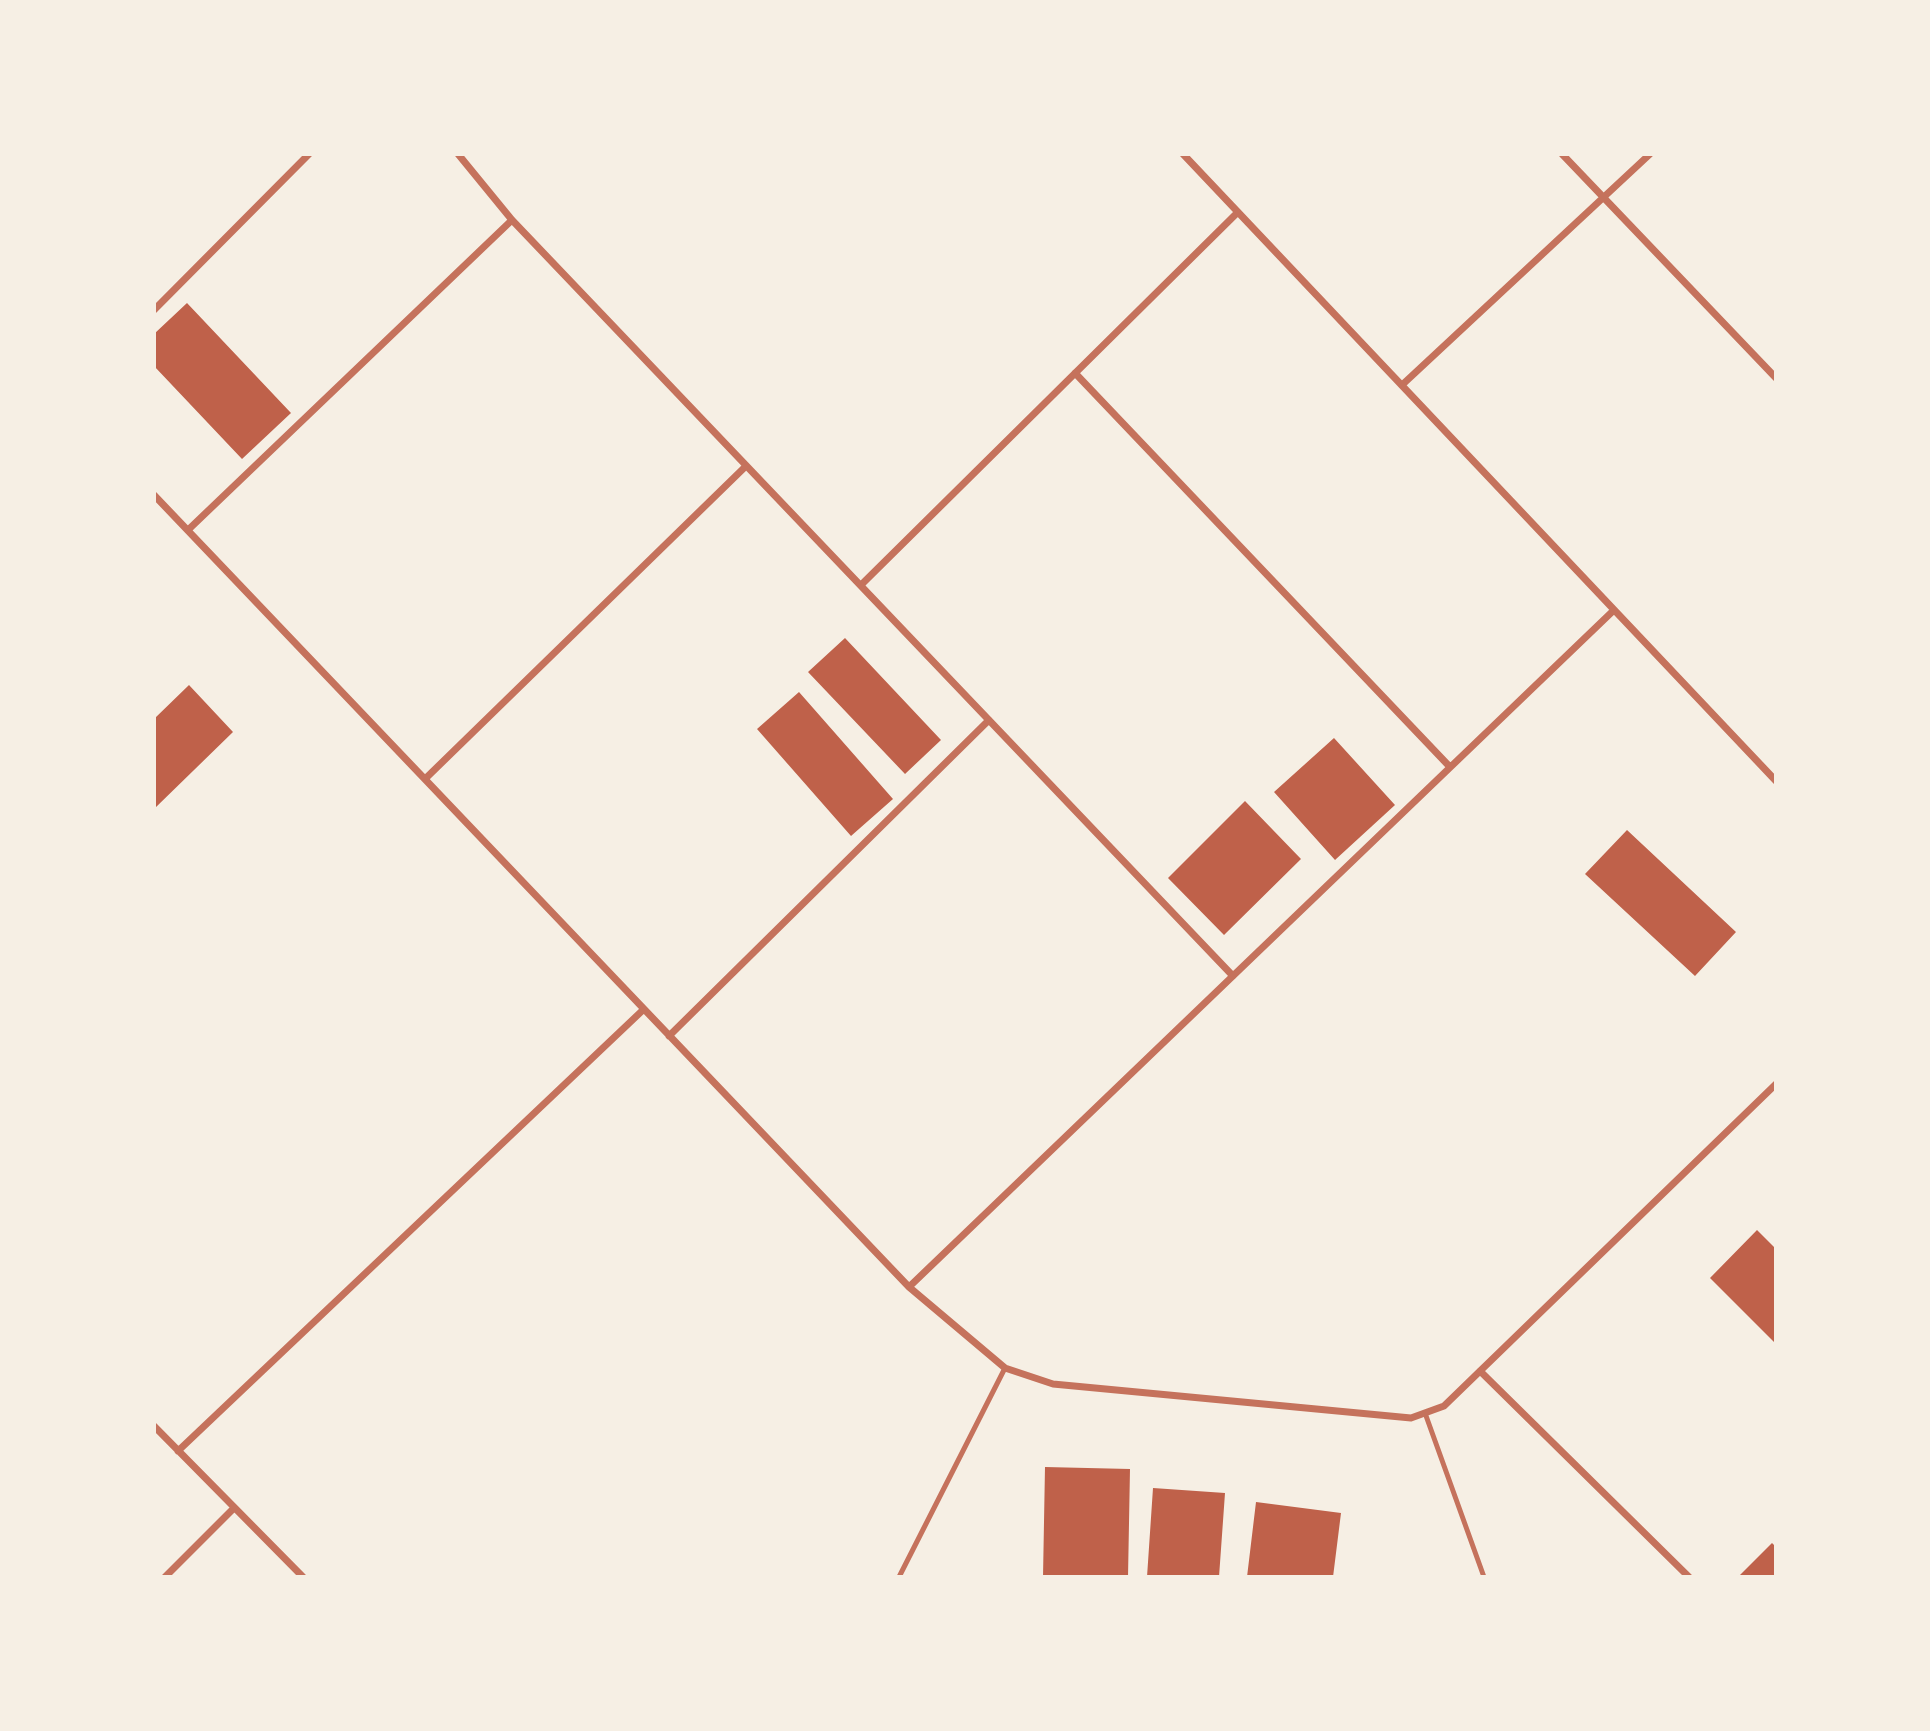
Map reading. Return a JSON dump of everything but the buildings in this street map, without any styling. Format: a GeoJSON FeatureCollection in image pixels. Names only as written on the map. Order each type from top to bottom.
{"type":"FeatureCollection","features":[{"type":"Feature","properties":{"kind":"street"},"geometry":{"type":"LineString","coordinates":[[154,310],[309,154]]}},
{"type":"Feature","properties":{"kind":"street"},"geometry":{"type":"LineString","coordinates":[[458,154],[512,220],[1233,976]]}},
{"type":"Feature","properties":{"kind":"street"},"geometry":{"type":"LineString","coordinates":[[1183,154],[1776,781]]}},
{"type":"Feature","properties":{"kind":"street"},"geometry":{"type":"LineString","coordinates":[[1562,154],[1776,378]]}},
{"type":"Feature","properties":{"kind":"street"},"geometry":{"type":"LineString","coordinates":[[1402,385],[1650,154]]}},
{"type":"Feature","properties":{"kind":"street"},"geometry":{"type":"LineString","coordinates":[[860,585],[1238,212]]}},
{"type":"Feature","properties":{"kind":"street"},"geometry":{"type":"LineString","coordinates":[[188,530],[512,220]]}},
{"type":"Feature","properties":{"kind":"street"},"geometry":{"type":"LineString","coordinates":[[1075,373],[1450,767]]}},
{"type":"Feature","properties":{"kind":"street"},"geometry":{"type":"LineString","coordinates":[[425,779],[746,466]]}},
{"type":"Feature","properties":{"kind":"street"},"geometry":{"type":"LineString","coordinates":[[154,495],[909,1287],[1005,1368],[1053,1384],[1411,1418],[1425,1413],[1444,1406],[1776,1084]]}},
{"type":"Feature","properties":{"kind":"street"},"geometry":{"type":"LineString","coordinates":[[909,1287],[1614,610]]}},
{"type":"Feature","properties":{"kind":"street"},"geometry":{"type":"LineString","coordinates":[[669,1036],[989,720]]}},
{"type":"Feature","properties":{"kind":"street"},"geometry":{"type":"LineString","coordinates":[[178,1451],[644,1009]]}},
{"type":"Feature","properties":{"kind":"street"},"geometry":{"type":"LineString","coordinates":[[1480,1371],[1689,1577]]}},
{"type":"Feature","properties":{"kind":"street"},"geometry":{"type":"LineString","coordinates":[[154,1426],[303,1577]]}},
{"type":"Feature","properties":{"kind":"street"},"geometry":{"type":"LineString","coordinates":[[164,1577],[234,1507]]}},
{"type":"Feature","properties":{"kind":"lane"},"geometry":{"type":"LineString","coordinates":[[899,1577],[1005,1368]]}},
{"type":"Feature","properties":{"kind":"lane"},"geometry":{"type":"LineString","coordinates":[[1425,1413],[1484,1577]]}}]}
